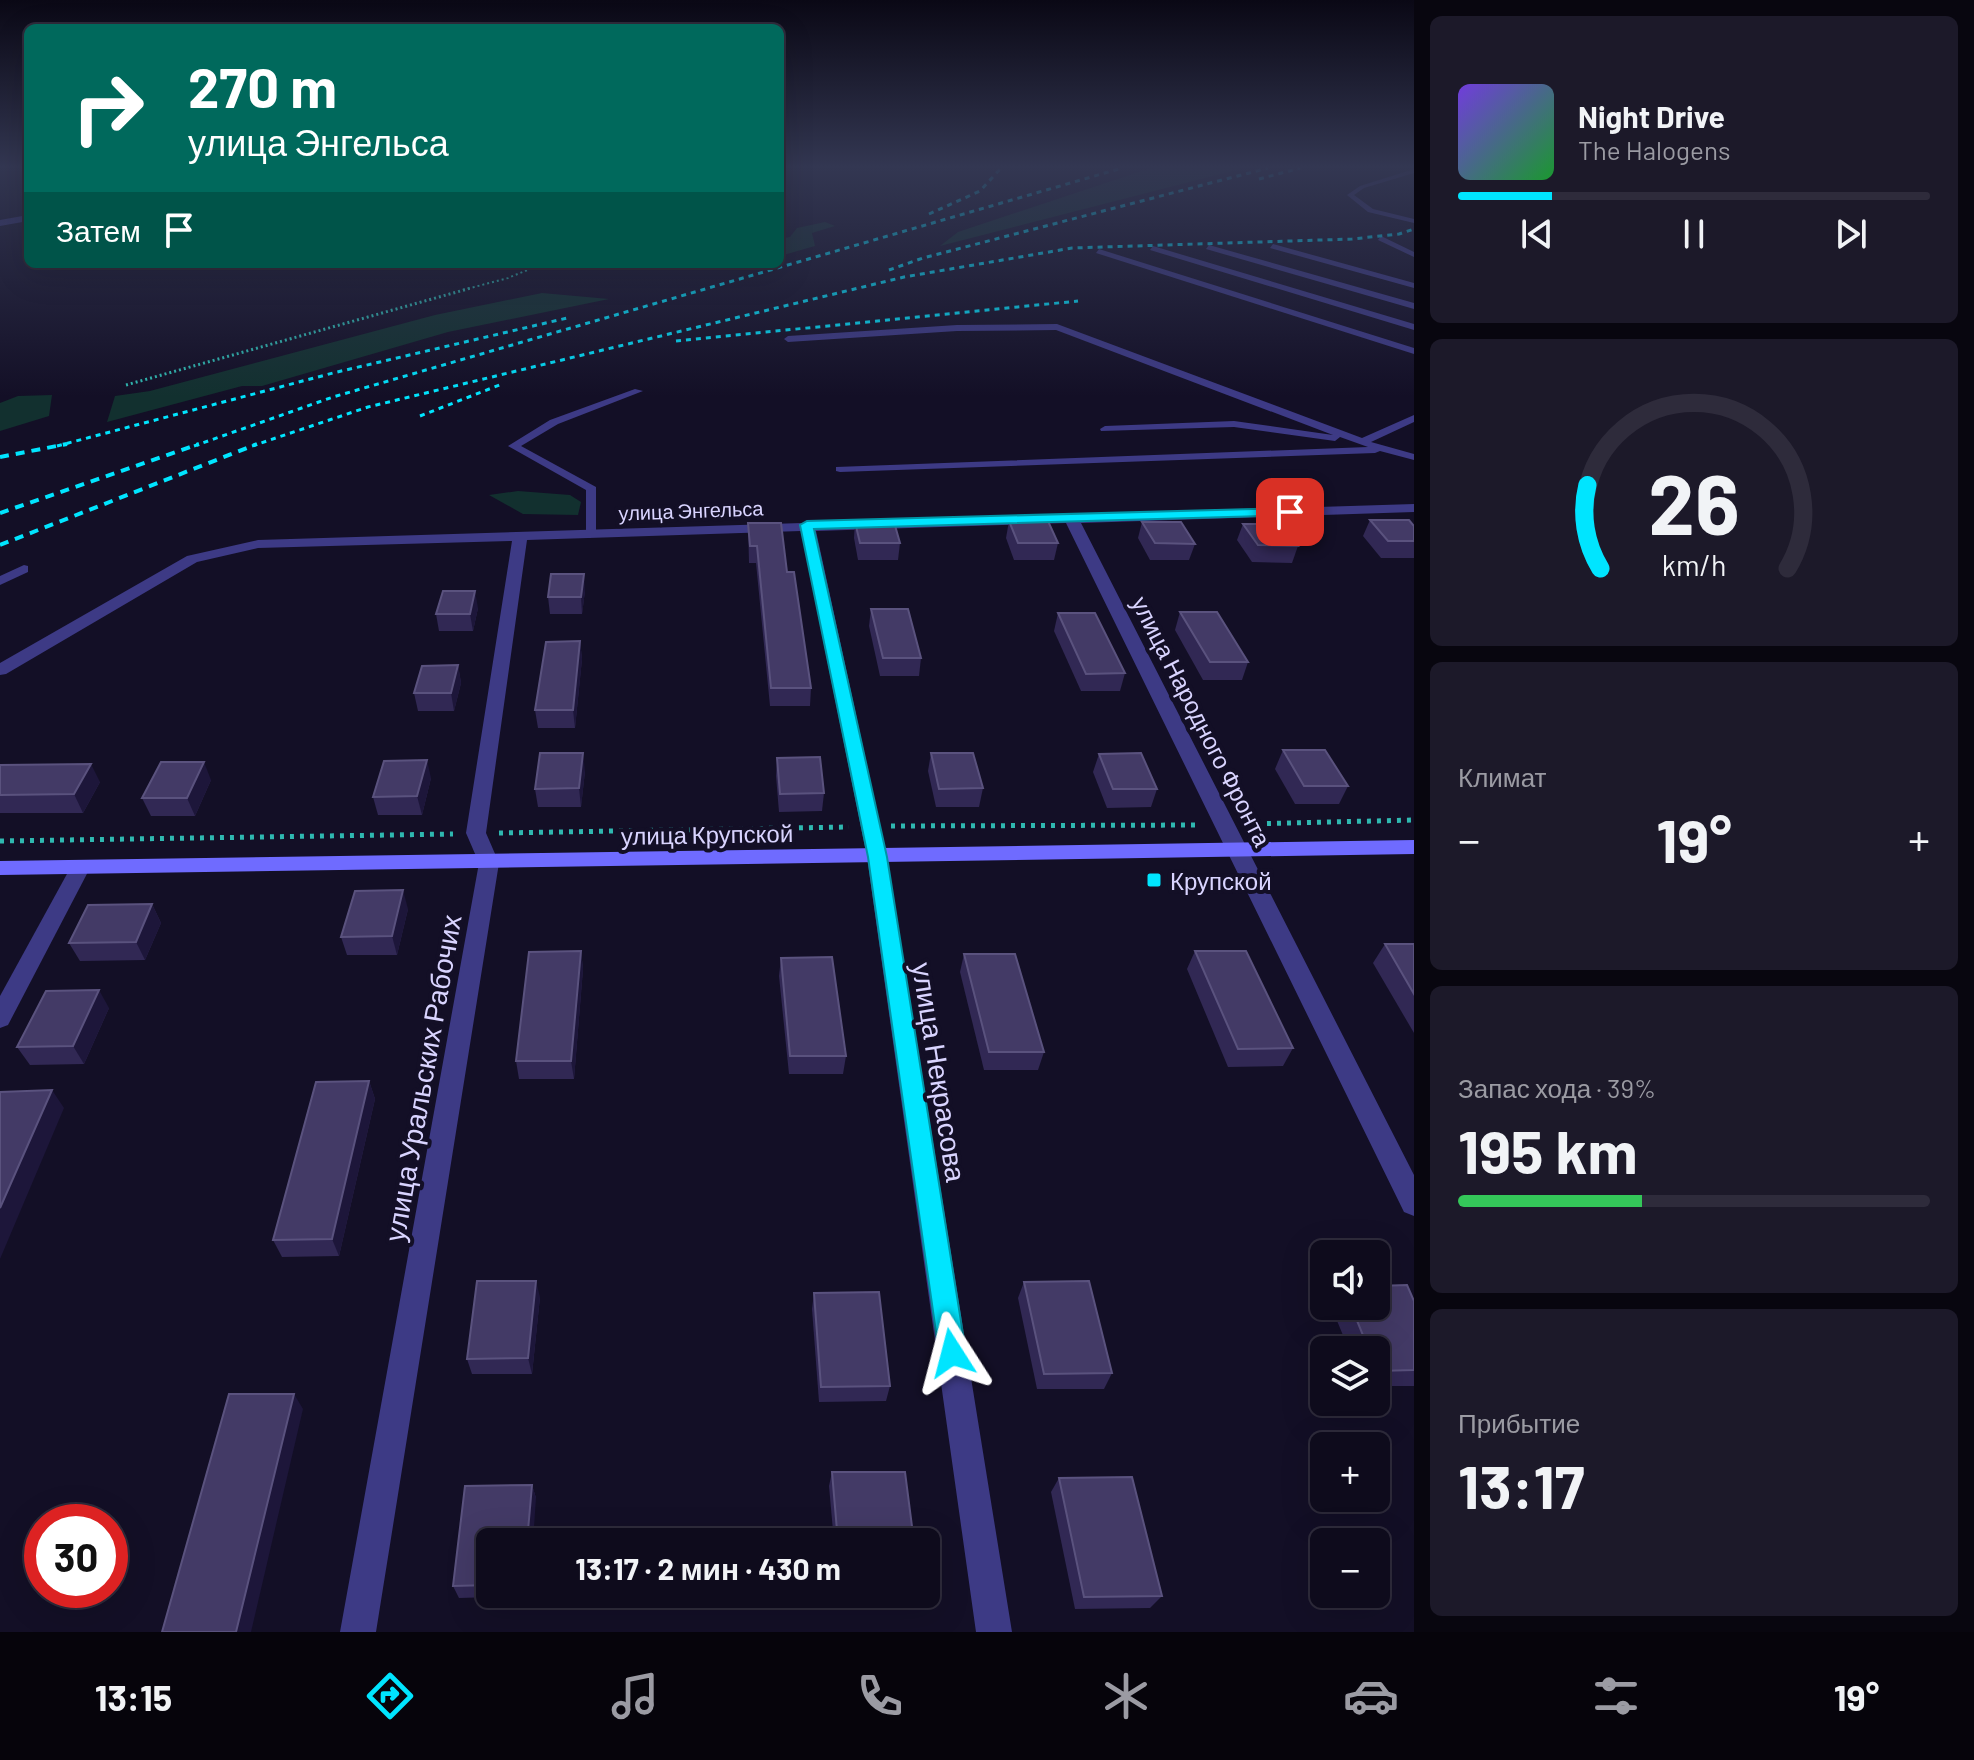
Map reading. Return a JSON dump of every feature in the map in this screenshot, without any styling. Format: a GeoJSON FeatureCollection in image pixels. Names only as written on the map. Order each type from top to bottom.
{"type":"FeatureCollection","features":[{"type":"Feature","properties":{"kind":"main road","name":"улица Крупской"},"geometry":{"type":"LineString","coordinates":[[0,868],[1414,847]]}},
{"type":"Feature","properties":{"kind":"street","name":"улица Энгельса"},"geometry":{"type":"LineString","coordinates":[[0,670],[192,559],[258,544],[1414,508]]}},
{"type":"Feature","properties":{"kind":"street","name":"улица Народного Фронта"},"geometry":{"type":"LineString","coordinates":[[1072,520],[1414,1203]]}},
{"type":"Feature","properties":{"kind":"street","name":"улица Некрасова"},"geometry":{"type":"LineString","coordinates":[[807,525],[877,857],[994,1632]]}},
{"type":"Feature","properties":{"kind":"street"},"geometry":{"type":"LineString","coordinates":[[489,863],[476,833],[520,536]]}},
{"type":"Feature","properties":{"kind":"street","name":"улица Уральских Рабочих"},"geometry":{"type":"LineString","coordinates":[[358,1632],[489,863]]}},
{"type":"Feature","properties":{"kind":"street"},"geometry":{"type":"LineString","coordinates":[[0,1018],[80,868]]}},
{"type":"Feature","properties":{"kind":"lane"},"geometry":{"type":"LineString","coordinates":[[1393,244],[1414,255]]}},
{"type":"Feature","properties":{"kind":"lane"},"geometry":{"type":"LineString","coordinates":[[1273,246],[1414,286]]}},
{"type":"Feature","properties":{"kind":"lane"},"geometry":{"type":"LineString","coordinates":[[1209,247],[1414,306]]}},
{"type":"Feature","properties":{"kind":"lane"},"geometry":{"type":"LineString","coordinates":[[1153,248],[1414,327]]}},
{"type":"Feature","properties":{"kind":"lane"},"geometry":{"type":"LineString","coordinates":[[1099,251],[1414,351]]}},
{"type":"Feature","properties":{"kind":"lane"},"geometry":{"type":"LineString","coordinates":[[788,339],[957,328],[1057,327],[1365,443],[1414,457]]}},
{"type":"Feature","properties":{"kind":"lane"},"geometry":{"type":"LineString","coordinates":[[590,534],[592,489],[513,446],[554,422],[638,391]]}},
{"type":"Feature","properties":{"kind":"lane"},"geometry":{"type":"LineString","coordinates":[[1105,429],[1234,424],[1365,443],[1414,418]]}},
{"type":"Feature","properties":{"kind":"lane"},"geometry":{"type":"LineString","coordinates":[[840,469],[1388,449]]}},
{"type":"Feature","properties":{"kind":"lane"},"geometry":{"type":"LineString","coordinates":[[0,581],[24,569]]}},
{"type":"Feature","properties":{"kind":"path"},"geometry":{"type":"LineString","coordinates":[[126,385],[508,278],[532,268]]}},
{"type":"Feature","properties":{"kind":"path"},"geometry":{"type":"LineString","coordinates":[[0,841],[1414,820]]}},
{"type":"Feature","properties":{"kind":"green space"},"geometry":{"type":"Polygon","coordinates":[[[784,244],[815,246],[784,255],[784,244]]]}},
{"type":"Feature","properties":{"kind":"green space"},"geometry":{"type":"Polygon","coordinates":[[[542,293],[609,299],[448,332],[262,386],[242,386],[107,422],[115,396],[150,391],[435,315],[542,293]]]}},
{"type":"Feature","properties":{"kind":"green space"},"geometry":{"type":"Polygon","coordinates":[[[52,395],[49,416],[0,431],[0,403],[18,396],[52,395]]]}},
{"type":"Feature","properties":{"kind":"green space"},"geometry":{"type":"Polygon","coordinates":[[[518,491],[570,495],[581,502],[578,515],[523,514],[489,495],[518,491]]]}},
{"type":"Feature","properties":{"kind":"building"},"geometry":{"type":"Polygon","coordinates":[[[1370,520],[1409,520],[1414,526],[1414,541],[1388,541],[1370,520]]]}},
{"type":"Feature","properties":{"kind":"building"},"geometry":{"type":"Polygon","coordinates":[[[1009,521],[1048,521],[1058,543],[1018,543],[1009,521]]]}},
{"type":"Feature","properties":{"kind":"building"},"geometry":{"type":"Polygon","coordinates":[[[855,522],[894,522],[900,543],[860,543],[855,522]]]}},
{"type":"Feature","properties":{"kind":"building"},"geometry":{"type":"Polygon","coordinates":[[[1142,522],[1181,522],[1195,544],[1155,543],[1142,522]]]}},
{"type":"Feature","properties":{"kind":"building"},"geometry":{"type":"Polygon","coordinates":[[[748,523],[781,523],[787,572],[794,572],[811,688],[771,688],[757,546],[750,546],[748,523]]]}},
{"type":"Feature","properties":{"kind":"building"},"geometry":{"type":"Polygon","coordinates":[[[1243,524],[1282,524],[1298,546],[1258,545],[1243,524]]]}},
{"type":"Feature","properties":{"kind":"building"},"geometry":{"type":"Polygon","coordinates":[[[551,574],[584,574],[581,597],[548,597],[551,574]]]}},
{"type":"Feature","properties":{"kind":"building"},"geometry":{"type":"Polygon","coordinates":[[[443,591],[475,591],[470,614],[436,614],[443,591]]]}},
{"type":"Feature","properties":{"kind":"building"},"geometry":{"type":"Polygon","coordinates":[[[871,609],[908,609],[921,658],[883,658],[871,609]]]}},
{"type":"Feature","properties":{"kind":"building"},"geometry":{"type":"Polygon","coordinates":[[[1180,612],[1217,612],[1248,662],[1210,662],[1180,612]]]}},
{"type":"Feature","properties":{"kind":"building"},"geometry":{"type":"Polygon","coordinates":[[[1058,613],[1095,613],[1125,673],[1086,674],[1058,613]]]}},
{"type":"Feature","properties":{"kind":"building"},"geometry":{"type":"Polygon","coordinates":[[[580,641],[573,710],[535,710],[546,642],[580,641]]]}},
{"type":"Feature","properties":{"kind":"building"},"geometry":{"type":"Polygon","coordinates":[[[458,665],[451,693],[414,693],[422,666],[458,665]]]}},
{"type":"Feature","properties":{"kind":"building"},"geometry":{"type":"Polygon","coordinates":[[[1283,750],[1325,750],[1348,786],[1304,786],[1283,750]]]}},
{"type":"Feature","properties":{"kind":"building"},"geometry":{"type":"Polygon","coordinates":[[[540,753],[583,753],[579,788],[535,789],[540,753]]]}},
{"type":"Feature","properties":{"kind":"building"},"geometry":{"type":"Polygon","coordinates":[[[931,753],[973,753],[983,788],[939,789],[931,753]]]}},
{"type":"Feature","properties":{"kind":"building"},"geometry":{"type":"Polygon","coordinates":[[[1141,753],[1157,789],[1113,789],[1099,754],[1141,753]]]}},
{"type":"Feature","properties":{"kind":"building"},"geometry":{"type":"Polygon","coordinates":[[[820,757],[824,793],[780,794],[777,758],[820,757]]]}},
{"type":"Feature","properties":{"kind":"building"},"geometry":{"type":"Polygon","coordinates":[[[427,760],[417,796],[373,797],[384,761],[427,760]]]}},
{"type":"Feature","properties":{"kind":"building"},"geometry":{"type":"Polygon","coordinates":[[[161,762],[204,762],[187,798],[142,798],[161,762]]]}},
{"type":"Feature","properties":{"kind":"building"},"geometry":{"type":"Polygon","coordinates":[[[91,764],[74,794],[0,795],[0,765],[91,764]]]}},
{"type":"Feature","properties":{"kind":"building"},"geometry":{"type":"Polygon","coordinates":[[[403,890],[392,936],[341,937],[355,891],[403,890]]]}},
{"type":"Feature","properties":{"kind":"building"},"geometry":{"type":"Polygon","coordinates":[[[152,904],[136,942],[69,943],[88,905],[152,904]]]}},
{"type":"Feature","properties":{"kind":"building"},"geometry":{"type":"Polygon","coordinates":[[[1385,944],[1414,944],[1414,994],[1385,944]]]}},
{"type":"Feature","properties":{"kind":"building"},"geometry":{"type":"Polygon","coordinates":[[[581,951],[571,1061],[516,1061],[529,952],[581,951]]]}},
{"type":"Feature","properties":{"kind":"building"},"geometry":{"type":"Polygon","coordinates":[[[1195,951],[1246,951],[1293,1048],[1238,1049],[1195,951]]]}},
{"type":"Feature","properties":{"kind":"building"},"geometry":{"type":"Polygon","coordinates":[[[964,954],[1015,954],[1044,1052],[989,1052],[964,954]]]}},
{"type":"Feature","properties":{"kind":"building"},"geometry":{"type":"Polygon","coordinates":[[[832,957],[846,1056],[790,1056],[781,958],[832,957]]]}},
{"type":"Feature","properties":{"kind":"building"},"geometry":{"type":"Polygon","coordinates":[[[99,990],[73,1046],[17,1047],[46,991],[99,990]]]}},
{"type":"Feature","properties":{"kind":"building"},"geometry":{"type":"Polygon","coordinates":[[[369,1081],[332,1239],[273,1240],[316,1082],[369,1081]]]}},
{"type":"Feature","properties":{"kind":"building"},"geometry":{"type":"Polygon","coordinates":[[[52,1090],[0,1208],[0,1092],[52,1090]]]}},
{"type":"Feature","properties":{"kind":"building"},"geometry":{"type":"Polygon","coordinates":[[[477,1281],[536,1281],[528,1358],[467,1359],[477,1281]]]}},
{"type":"Feature","properties":{"kind":"building"},"geometry":{"type":"Polygon","coordinates":[[[1089,1281],[1112,1373],[1044,1374],[1024,1282],[1089,1281]]]}},
{"type":"Feature","properties":{"kind":"building"},"geometry":{"type":"Polygon","coordinates":[[[1407,1285],[1414,1301],[1414,1370],[1390,1371],[1390,1336],[1363,1336],[1357,1320],[1390,1320],[1390,1286],[1407,1285]]]}},
{"type":"Feature","properties":{"kind":"building"},"geometry":{"type":"Polygon","coordinates":[[[879,1292],[890,1386],[821,1387],[814,1293],[879,1292]]]}},
{"type":"Feature","properties":{"kind":"building"},"geometry":{"type":"Polygon","coordinates":[[[229,1394],[294,1394],[236,1632],[162,1632],[229,1394]]]}},
{"type":"Feature","properties":{"kind":"building"},"geometry":{"type":"Polygon","coordinates":[[[832,1472],[905,1472],[912,1528],[837,1528],[832,1472]]]}},
{"type":"Feature","properties":{"kind":"building"},"geometry":{"type":"Polygon","coordinates":[[[1132,1477],[1162,1596],[1084,1597],[1059,1478],[1132,1477]]]}},
{"type":"Feature","properties":{"kind":"building"},"geometry":{"type":"Polygon","coordinates":[[[532,1485],[528,1528],[476,1528],[476,1585],[453,1586],[465,1486],[532,1485]]]}},
{"type":"Feature","properties":{"kind":"railway"},"geometry":{"type":"LineString","coordinates":[[784,266],[860,244]]}},
{"type":"Feature","properties":{"kind":"railway"},"geometry":{"type":"LineString","coordinates":[[889,270],[976,244]]}},
{"type":"Feature","properties":{"kind":"railway"},"geometry":{"type":"LineString","coordinates":[[252,446],[368,407],[904,277],[1072,248],[1191,244]]}},
{"type":"Feature","properties":{"kind":"railway"},"geometry":{"type":"LineString","coordinates":[[194,446],[333,397],[777,268]]}},
{"type":"Feature","properties":{"kind":"railway"},"geometry":{"type":"LineString","coordinates":[[676,341],[1078,301]]}},
{"type":"Feature","properties":{"kind":"railway"},"geometry":{"type":"LineString","coordinates":[[58,446],[333,373],[567,318]]}},
{"type":"Feature","properties":{"kind":"railway"},"geometry":{"type":"LineString","coordinates":[[420,416],[502,384]]}},
{"type":"Feature","properties":{"kind":"railway"},"geometry":{"type":"LineString","coordinates":[[58,446],[67,444]]}},
{"type":"Feature","properties":{"kind":"railway"},"geometry":{"type":"LineString","coordinates":[[0,513],[199,444]]}},
{"type":"Feature","properties":{"kind":"railway"},"geometry":{"type":"LineString","coordinates":[[0,545],[257,444]]}},
{"type":"Feature","properties":{"kind":"railway"},"geometry":{"type":"LineString","coordinates":[[0,457],[58,446]]}},
{"type":"Feature","properties":{"kind":"place","name":"Крупской"},"geometry":{"type":"Point","coordinates":[1154,880]}},
{"type":"Feature","properties":{"kind":"route"},"geometry":{"type":"LineString","coordinates":[[952,1353],[877,857],[807,525],[1290,512]]}}]}
